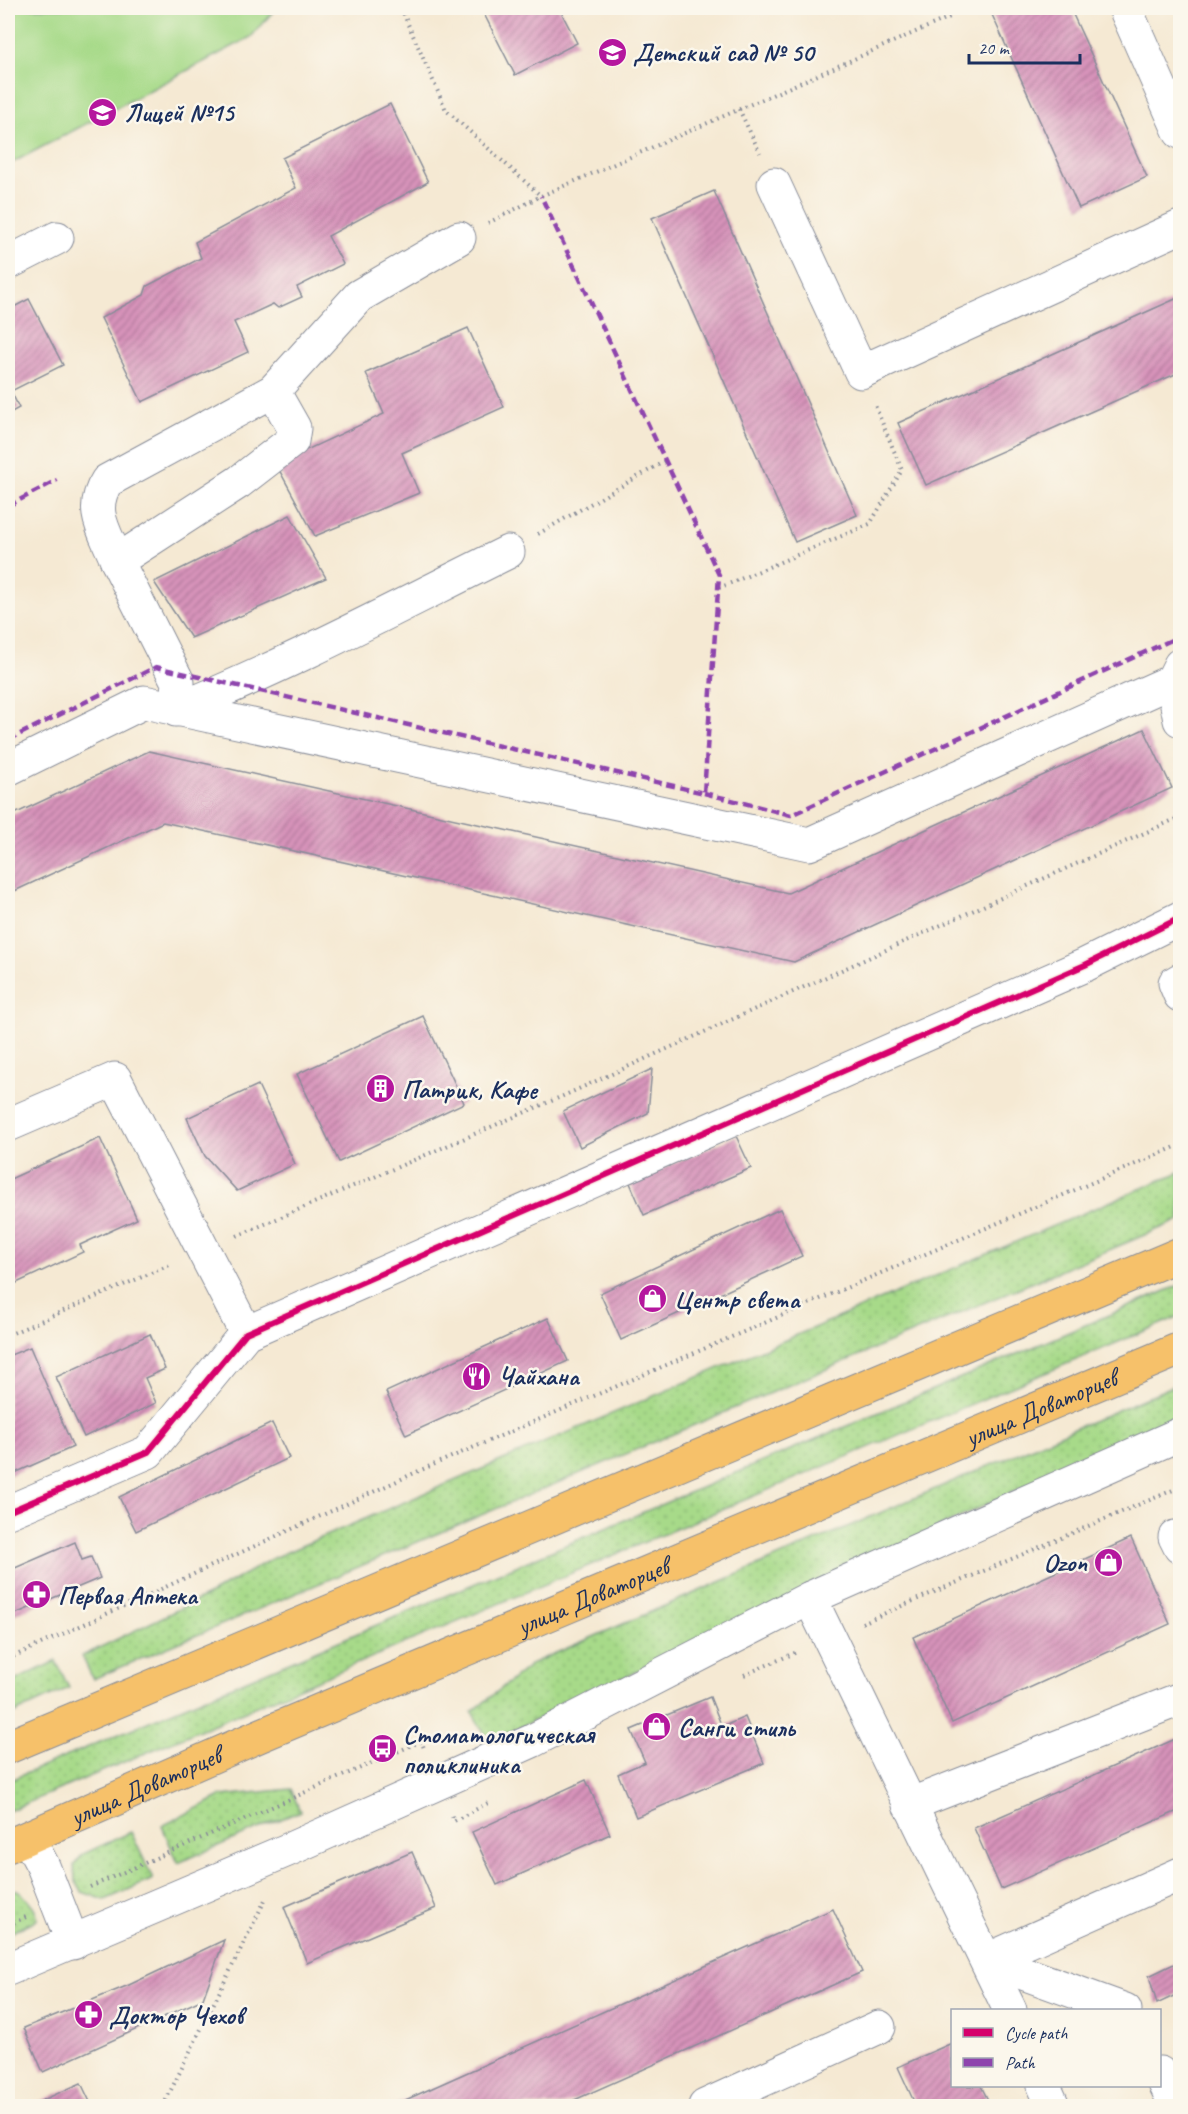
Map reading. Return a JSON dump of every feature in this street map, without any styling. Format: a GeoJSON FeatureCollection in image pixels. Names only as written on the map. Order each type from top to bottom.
{"type":"FeatureCollection","features":[{"type":"Feature","properties":{"kind":"main road"},"geometry":{"type":"LineString","coordinates":[[8,1747],[1180,1254]]}},
{"type":"Feature","properties":{"kind":"main road","name":"улица Доваторцев"},"geometry":{"type":"LineString","coordinates":[[18,1842],[259,1736],[1180,1349]]}},
{"type":"Feature","properties":{"kind":"street"},"geometry":{"type":"LineString","coordinates":[[1125,8],[1180,132]]}},
{"type":"Feature","properties":{"kind":"street"},"geometry":{"type":"LineString","coordinates":[[774,184],[861,372],[1180,227]]}},
{"type":"Feature","properties":{"kind":"street"},"geometry":{"type":"LineString","coordinates":[[8,263],[57,238]]}},
{"type":"Feature","properties":{"kind":"street"},"geometry":{"type":"LineString","coordinates":[[176,710],[178,682],[117,561],[96,509],[99,493],[107,481],[273,391],[359,296],[459,238]]}},
{"type":"Feature","properties":{"kind":"street"},"geometry":{"type":"LineString","coordinates":[[117,561],[239,482],[292,441],[294,428],[273,391]]}},
{"type":"Feature","properties":{"kind":"street"},"geometry":{"type":"LineString","coordinates":[[176,710],[237,685],[508,552]]}},
{"type":"Feature","properties":{"kind":"street"},"geometry":{"type":"LineString","coordinates":[[8,769],[144,702],[809,844],[1176,673],[1180,720]]}},
{"type":"Feature","properties":{"kind":"street"},"geometry":{"type":"LineString","coordinates":[[8,1512],[148,1452],[246,1333],[1085,965],[1180,918]]}},
{"type":"Feature","properties":{"kind":"street"},"geometry":{"type":"LineString","coordinates":[[1180,981],[1174,983],[1180,995]]}},
{"type":"Feature","properties":{"kind":"street"},"geometry":{"type":"LineString","coordinates":[[8,1125],[116,1079],[246,1333]]}},
{"type":"Feature","properties":{"kind":"street"},"geometry":{"type":"LineString","coordinates":[[8,1969],[290,1849],[532,1741],[810,1598],[1180,1434]]}},
{"type":"Feature","properties":{"kind":"street"},"geometry":{"type":"LineString","coordinates":[[810,1598],[1010,2009]]}},
{"type":"Feature","properties":{"kind":"street"},"geometry":{"type":"LineString","coordinates":[[909,1805],[1180,1699]]}},
{"type":"Feature","properties":{"kind":"street"},"geometry":{"type":"LineString","coordinates":[[18,1842],[43,1866],[73,1942]]}},
{"type":"Feature","properties":{"kind":"street"},"geometry":{"type":"LineString","coordinates":[[987,1960],[1180,1874]]}},
{"type":"Feature","properties":{"kind":"street"},"geometry":{"type":"LineString","coordinates":[[987,1960],[1122,2009]]}},
{"type":"Feature","properties":{"kind":"street"},"geometry":{"type":"LineString","coordinates":[[705,2106],[879,2027]]}},
{"type":"Feature","properties":{"kind":"street"},"geometry":{"type":"LineString","coordinates":[[1161,2075],[1176,2106]]}},
{"type":"Feature","properties":{"kind":"street"},"geometry":{"type":"LineString","coordinates":[[1045,2087],[1053,2106]]}},
{"type":"Feature","properties":{"kind":"path"},"geometry":{"type":"LineString","coordinates":[[400,8],[446,110],[541,195]]}},
{"type":"Feature","properties":{"kind":"path"},"geometry":{"type":"LineString","coordinates":[[459,238],[541,195],[950,17]]}},
{"type":"Feature","properties":{"kind":"path"},"geometry":{"type":"LineString","coordinates":[[740,109],[774,184]]}},
{"type":"Feature","properties":{"kind":"path"},"geometry":{"type":"LineString","coordinates":[[719,588],[870,524],[902,470],[861,372]]}},
{"type":"Feature","properties":{"kind":"path"},"geometry":{"type":"LineString","coordinates":[[508,552],[665,461]]}},
{"type":"Feature","properties":{"kind":"path"},"geometry":{"type":"LineString","coordinates":[[227,1240],[563,1096],[1180,817]]}},
{"type":"Feature","properties":{"kind":"path"},"geometry":{"type":"LineString","coordinates":[[8,1659],[432,1465],[1180,1146]]}},
{"type":"Feature","properties":{"kind":"path"},"geometry":{"type":"LineString","coordinates":[[8,1335],[183,1259]]}},
{"type":"Feature","properties":{"kind":"path"},"geometry":{"type":"LineString","coordinates":[[8,1925],[431,1737]]}},
{"type":"Feature","properties":{"kind":"path"},"geometry":{"type":"LineString","coordinates":[[163,2106],[290,1849]]}},
{"type":"Feature","properties":{"kind":"path"},"geometry":{"type":"LineString","coordinates":[[8,2096],[11,2106]]}},
{"type":"Feature","properties":{"kind":"green space"},"geometry":{"type":"Polygon","coordinates":[[[8,8],[276,8],[251,37],[8,165],[8,8]]]}},
{"type":"Feature","properties":{"kind":"green space"},"geometry":{"type":"Polygon","coordinates":[[[1180,1172],[1180,1220],[93,1679],[82,1656],[212,1593],[273,1558],[1180,1172]]]}},
{"type":"Feature","properties":{"kind":"green space"},"geometry":{"type":"Polygon","coordinates":[[[1180,1285],[1180,1316],[8,1811],[8,1781],[1180,1285]]]}},
{"type":"Feature","properties":{"kind":"green space"},"geometry":{"type":"Polygon","coordinates":[[[1180,1383],[1180,1419],[1059,1470],[489,1742],[472,1712],[533,1663],[1180,1383]]]}},
{"type":"Feature","properties":{"kind":"green space"},"geometry":{"type":"Polygon","coordinates":[[[56,1661],[69,1688],[8,1716],[8,1684],[56,1661]]]}},
{"type":"Feature","properties":{"kind":"green space"},"geometry":{"type":"Polygon","coordinates":[[[291,1789],[300,1811],[178,1863],[162,1826],[221,1796],[291,1789]]]}},
{"type":"Feature","properties":{"kind":"green space"},"geometry":{"type":"Polygon","coordinates":[[[131,1832],[153,1879],[105,1900],[82,1892],[75,1880],[74,1865],[83,1854],[131,1832]]]}},
{"type":"Feature","properties":{"kind":"green space"},"geometry":{"type":"Polygon","coordinates":[[[8,1890],[16,1890],[27,1899],[38,1919],[8,1934],[8,1890]]]}},
{"type":"Feature","properties":{"kind":"building"},"geometry":{"type":"Polygon","coordinates":[[[481,8],[559,8],[577,43],[515,75],[481,8]]]}},
{"type":"Feature","properties":{"kind":"building"},"geometry":{"type":"Polygon","coordinates":[[[989,8],[1070,8],[1147,177],[1079,208],[989,8]]]}},
{"type":"Feature","properties":{"kind":"building"},"geometry":{"type":"Polygon","coordinates":[[[390,104],[428,182],[328,236],[343,264],[297,287],[302,297],[278,308],[273,304],[234,322],[248,352],[142,402],[101,318],[144,295],[147,286],[201,258],[195,242],[296,188],[282,158],[390,104]]]}},
{"type":"Feature","properties":{"kind":"building"},"geometry":{"type":"Polygon","coordinates":[[[714,191],[857,515],[795,542],[652,218],[714,191]]]}},
{"type":"Feature","properties":{"kind":"building"},"geometry":{"type":"Polygon","coordinates":[[[1180,297],[1180,372],[926,485],[898,423],[1180,297]]]}},
{"type":"Feature","properties":{"kind":"building"},"geometry":{"type":"Polygon","coordinates":[[[29,299],[63,365],[11,391],[19,408],[8,414],[8,310],[29,299]]]}},
{"type":"Feature","properties":{"kind":"building"},"geometry":{"type":"Polygon","coordinates":[[[468,328],[504,407],[402,453],[419,493],[315,536],[276,464],[384,414],[366,373],[468,328]]]}},
{"type":"Feature","properties":{"kind":"building"},"geometry":{"type":"Polygon","coordinates":[[[290,515],[326,578],[191,638],[154,582],[290,515]]]}},
{"type":"Feature","properties":{"kind":"building"},"geometry":{"type":"Polygon","coordinates":[[[1144,729],[1172,788],[794,962],[163,822],[8,894],[8,817],[149,751],[788,893],[1144,729]]]}},
{"type":"Feature","properties":{"kind":"building","name":"Патрик, Кафе"},"geometry":{"type":"Polygon","coordinates":[[[423,1016],[464,1103],[339,1162],[297,1074],[423,1016]]]}},
{"type":"Feature","properties":{"kind":"building"},"geometry":{"type":"Polygon","coordinates":[[[652,1069],[648,1113],[580,1147],[563,1111],[652,1069]]]}},
{"type":"Feature","properties":{"kind":"building"},"geometry":{"type":"Polygon","coordinates":[[[258,1085],[295,1164],[237,1191],[205,1156],[187,1118],[258,1085]]]}},
{"type":"Feature","properties":{"kind":"building"},"geometry":{"type":"Polygon","coordinates":[[[736,1136],[751,1168],[644,1215],[630,1183],[736,1136]]]}},
{"type":"Feature","properties":{"kind":"building"},"geometry":{"type":"Polygon","coordinates":[[[100,1138],[137,1219],[80,1245],[83,1252],[8,1287],[8,1180],[100,1138]]]}},
{"type":"Feature","properties":{"kind":"building"},"geometry":{"type":"Polygon","coordinates":[[[780,1209],[802,1256],[621,1340],[600,1293],[780,1209]]]}},
{"type":"Feature","properties":{"kind":"building","name":"Чайхана"},"geometry":{"type":"Polygon","coordinates":[[[548,1318],[568,1361],[406,1435],[386,1392],[548,1318]]]}},
{"type":"Feature","properties":{"kind":"building"},"geometry":{"type":"Polygon","coordinates":[[[150,1334],[165,1369],[145,1378],[156,1403],[84,1437],[56,1377],[150,1334]]]}},
{"type":"Feature","properties":{"kind":"building"},"geometry":{"type":"Polygon","coordinates":[[[30,1347],[73,1447],[8,1476],[8,1356],[30,1347]]]}},
{"type":"Feature","properties":{"kind":"building"},"geometry":{"type":"Polygon","coordinates":[[[272,1423],[289,1458],[136,1531],[119,1497],[272,1423]]]}},
{"type":"Feature","properties":{"kind":"building"},"geometry":{"type":"Polygon","coordinates":[[[1131,1538],[1170,1624],[952,1723],[913,1637],[1131,1538]]]}},
{"type":"Feature","properties":{"kind":"building"},"geometry":{"type":"Polygon","coordinates":[[[75,1542],[82,1560],[91,1557],[100,1578],[8,1617],[8,1571],[75,1542]]]}},
{"type":"Feature","properties":{"kind":"building"},"geometry":{"type":"Polygon","coordinates":[[[710,1697],[722,1727],[745,1717],[764,1763],[636,1817],[618,1774],[645,1762],[631,1730],[710,1697]]]}},
{"type":"Feature","properties":{"kind":"building"},"geometry":{"type":"Polygon","coordinates":[[[1180,1737],[1180,1810],[1001,1889],[974,1828],[1180,1737]]]}},
{"type":"Feature","properties":{"kind":"building"},"geometry":{"type":"Polygon","coordinates":[[[586,1780],[610,1834],[497,1885],[472,1832],[586,1780]]]}},
{"type":"Feature","properties":{"kind":"building"},"geometry":{"type":"Polygon","coordinates":[[[412,1852],[436,1908],[307,1963],[284,1907],[412,1852]]]}},
{"type":"Feature","properties":{"kind":"building"},"geometry":{"type":"Polygon","coordinates":[[[833,1909],[862,1972],[561,2106],[392,2106],[833,1909]]]}},
{"type":"Feature","properties":{"kind":"building"},"geometry":{"type":"Polygon","coordinates":[[[224,1940],[203,1999],[43,2072],[24,2028],[129,1985],[224,1940]]]}},
{"type":"Feature","properties":{"kind":"building"},"geometry":{"type":"Polygon","coordinates":[[[1180,1961],[1180,1993],[1157,2004],[1149,1976],[1180,1961]]]}},
{"type":"Feature","properties":{"kind":"building"},"geometry":{"type":"Polygon","coordinates":[[[951,2043],[951,2087],[982,2087],[991,2106],[916,2106],[898,2067],[951,2043]]]}},
{"type":"Feature","properties":{"kind":"building"},"geometry":{"type":"Polygon","coordinates":[[[81,2083],[92,2106],[35,2106],[34,2104],[81,2083]]]}},
{"type":"Feature","properties":{"kind":"marked path"},"geometry":{"type":"LineString","coordinates":[[8,740],[156,667],[704,793],[719,575],[541,196]]}},
{"type":"Feature","properties":{"kind":"marked path"},"geometry":{"type":"LineString","coordinates":[[8,506],[57,480]]}},
{"type":"Feature","properties":{"kind":"marked path"},"geometry":{"type":"LineString","coordinates":[[704,793],[791,815],[1180,636]]}},
{"type":"Feature","properties":{"kind":"cycle path"},"geometry":{"type":"LineString","coordinates":[[8,1512],[148,1452],[246,1333],[1085,965],[1180,918]]}},
{"type":"Feature","properties":{"kind":"place","name":"Детский сад № 50"},"geometry":{"type":"Point","coordinates":[612,52]}},
{"type":"Feature","properties":{"kind":"place","name":"Лицей №15"},"geometry":{"type":"Point","coordinates":[103,112]}},
{"type":"Feature","properties":{"kind":"place","name":"Патрик, Кафе"},"geometry":{"type":"Point","coordinates":[381,1089]}},
{"type":"Feature","properties":{"kind":"place","name":"Центр света"},"geometry":{"type":"Point","coordinates":[653,1299]}},
{"type":"Feature","properties":{"kind":"place","name":"Чайхана"},"geometry":{"type":"Point","coordinates":[477,1376]}},
{"type":"Feature","properties":{"kind":"place","name":"Ozon"},"geometry":{"type":"Point","coordinates":[1108,1562]}},
{"type":"Feature","properties":{"kind":"place","name":"Первая Аптека"},"geometry":{"type":"Point","coordinates":[37,1595]}},
{"type":"Feature","properties":{"kind":"place","name":"Санги стиль"},"geometry":{"type":"Point","coordinates":[657,1727]}},
{"type":"Feature","properties":{"kind":"place","name":"Стоматологическая поликлиника"},"geometry":{"type":"Point","coordinates":[382,1749]}},
{"type":"Feature","properties":{"kind":"place","name":"Доктор Чехов"},"geometry":{"type":"Point","coordinates":[88,2015]}}]}
